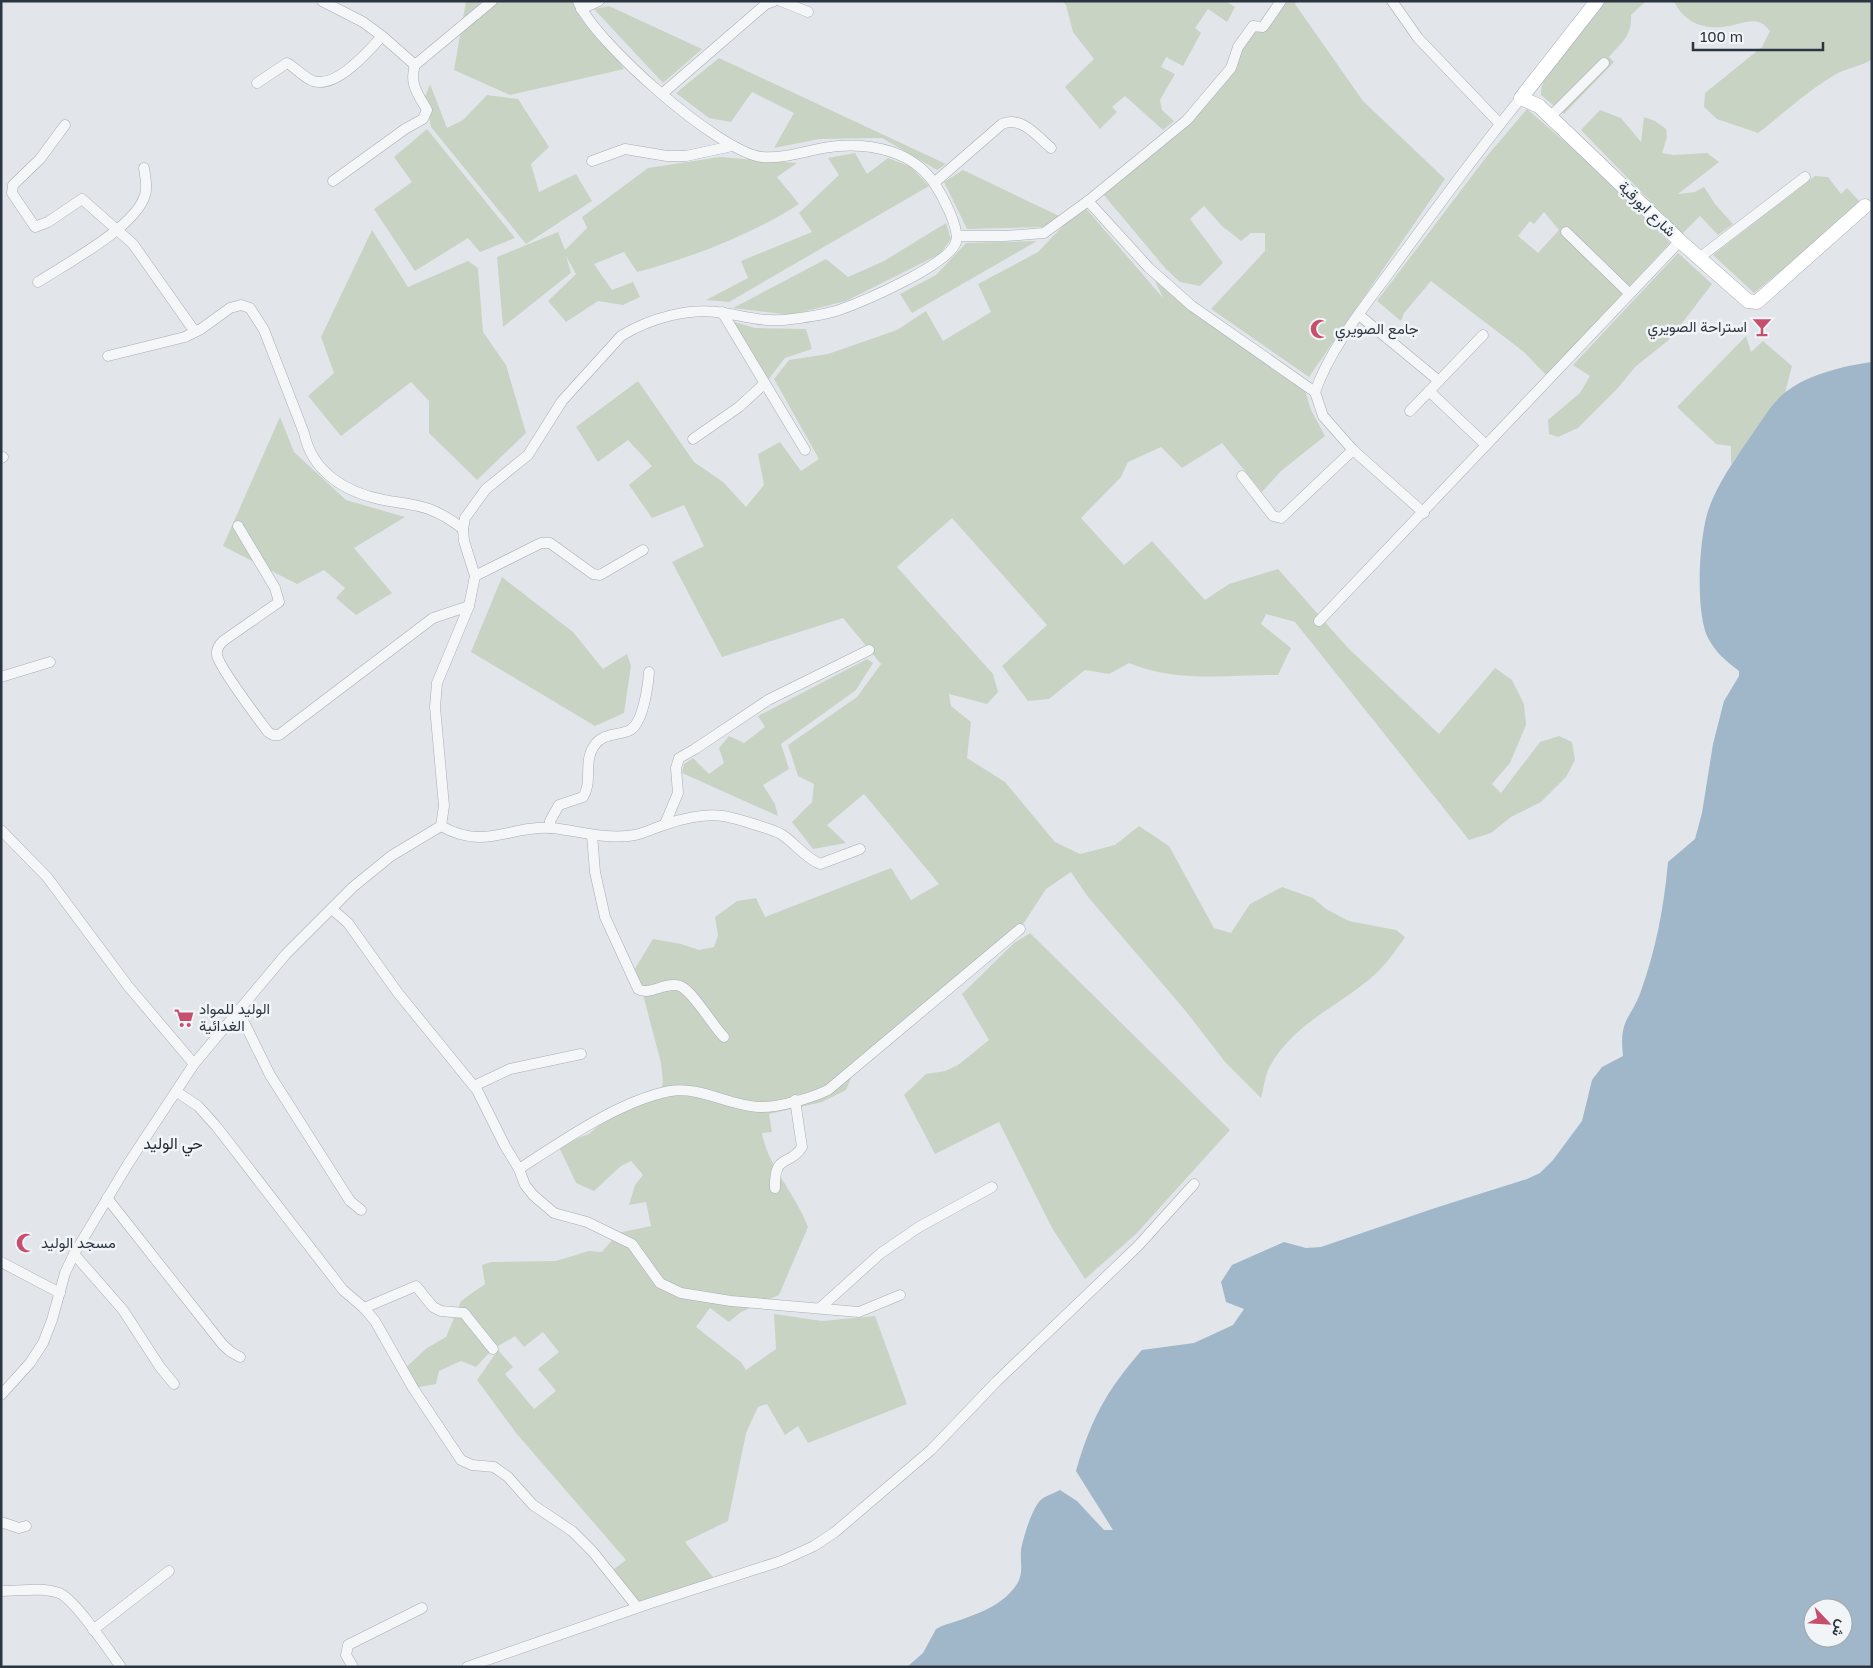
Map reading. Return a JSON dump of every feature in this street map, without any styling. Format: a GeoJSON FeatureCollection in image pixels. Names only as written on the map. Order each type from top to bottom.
{"type":"FeatureCollection","features":[{"type":"Feature","properties":{"kind":"main road"},"geometry":{"type":"LineString","coordinates":[[1521,98],[1597,1]]}},
{"type":"Feature","properties":{"kind":"main road","name":"شارع ابورقية"},"geometry":{"type":"LineString","coordinates":[[1521,98],[1539,106],[1680,241],[1748,301],[1757,302],[1865,206]]}},
{"type":"Feature","properties":{"kind":"street"},"geometry":{"type":"LineString","coordinates":[[322,1],[363,22],[415,65]]}},
{"type":"Feature","properties":{"kind":"street"},"geometry":{"type":"LineString","coordinates":[[333,181],[427,114],[427,110],[414,90],[412,76],[415,65],[492,1]]}},
{"type":"Feature","properties":{"kind":"street"},"geometry":{"type":"LineString","coordinates":[[441,826],[444,806],[435,716],[437,683],[469,606],[475,576],[462,528],[464,518],[486,489],[528,455],[562,401],[621,336],[646,322],[688,314],[722,312],[769,322],[839,310],[939,262],[952,249],[957,236],[955,226],[934,183],[911,160],[879,148],[837,146],[780,157],[761,157],[746,154],[732,146],[711,132],[663,93],[607,44],[579,5],[599,1]]}},
{"type":"Feature","properties":{"kind":"street"},"geometry":{"type":"LineString","coordinates":[[663,93],[766,4],[774,1]]}},
{"type":"Feature","properties":{"kind":"street"},"geometry":{"type":"LineString","coordinates":[[780,1],[808,12]]}},
{"type":"Feature","properties":{"kind":"street"},"geometry":{"type":"LineString","coordinates":[[957,236],[1005,236],[1044,232],[1088,201],[1187,120],[1231,68],[1238,47],[1253,26],[1262,27],[1282,1]]}},
{"type":"Feature","properties":{"kind":"street"},"geometry":{"type":"LineString","coordinates":[[1392,1],[1418,38],[1500,124]]}},
{"type":"Feature","properties":{"kind":"street"},"geometry":{"type":"LineString","coordinates":[[257,83],[287,63],[313,81],[320,82],[340,75],[355,66],[382,36]]}},
{"type":"Feature","properties":{"kind":"street"},"geometry":{"type":"LineString","coordinates":[[1550,117],[1604,64]]}},
{"type":"Feature","properties":{"kind":"street"},"geometry":{"type":"LineString","coordinates":[[1315,392],[1327,364],[1359,315],[1521,98]]}},
{"type":"Feature","properties":{"kind":"street"},"geometry":{"type":"LineString","coordinates":[[934,183],[1002,124],[1010,121],[1017,121],[1030,129],[1051,148]]}},
{"type":"Feature","properties":{"kind":"street"},"geometry":{"type":"LineString","coordinates":[[65,125],[40,159],[13,185],[12,193],[35,227],[48,222],[82,199],[133,244],[195,332]]}},
{"type":"Feature","properties":{"kind":"street"},"geometry":{"type":"LineString","coordinates":[[592,161],[625,149],[667,156],[686,156],[732,146]]}},
{"type":"Feature","properties":{"kind":"street"},"geometry":{"type":"LineString","coordinates":[[38,282],[116,231],[130,219],[146,194],[147,185],[144,168]]}},
{"type":"Feature","properties":{"kind":"street"},"geometry":{"type":"LineString","coordinates":[[1699,258],[1805,177]]}},
{"type":"Feature","properties":{"kind":"street"},"geometry":{"type":"LineString","coordinates":[[1088,201],[1148,268],[1192,306],[1315,392],[1323,416],[1353,450],[1424,513]]}},
{"type":"Feature","properties":{"kind":"street"},"geometry":{"type":"LineString","coordinates":[[1566,232],[1630,294]]}},
{"type":"Feature","properties":{"kind":"street"},"geometry":{"type":"LineString","coordinates":[[1319,622],[1680,241]]}},
{"type":"Feature","properties":{"kind":"street"},"geometry":{"type":"LineString","coordinates":[[108,356],[195,332],[230,308],[241,305],[250,308],[264,330],[304,433],[307,449],[316,464],[326,474],[364,495],[429,509],[446,516],[462,528]]}},
{"type":"Feature","properties":{"kind":"street"},"geometry":{"type":"LineString","coordinates":[[722,312],[805,450]]}},
{"type":"Feature","properties":{"kind":"street"},"geometry":{"type":"LineString","coordinates":[[1359,315],[1438,381]]}},
{"type":"Feature","properties":{"kind":"street"},"geometry":{"type":"LineString","coordinates":[[1410,411],[1482,335]]}},
{"type":"Feature","properties":{"kind":"street"},"geometry":{"type":"LineString","coordinates":[[693,439],[739,407],[764,384]]}},
{"type":"Feature","properties":{"kind":"street"},"geometry":{"type":"LineString","coordinates":[[1429,391],[1486,445]]}},
{"type":"Feature","properties":{"kind":"street"},"geometry":{"type":"LineString","coordinates":[[1242,476],[1273,516],[1281,518],[1353,450]]}},
{"type":"Feature","properties":{"kind":"street"},"geometry":{"type":"LineString","coordinates":[[238,526],[275,588],[279,602],[223,641],[218,647],[218,657],[244,699],[268,732],[273,735],[279,735],[433,618],[469,606]]}},
{"type":"Feature","properties":{"kind":"street"},"geometry":{"type":"LineString","coordinates":[[475,576],[541,543],[550,543],[593,574],[600,575],[643,550]]}},
{"type":"Feature","properties":{"kind":"street"},"geometry":{"type":"LineString","coordinates":[[665,824],[678,793],[676,768],[678,758],[695,749],[768,700],[869,650]]}},
{"type":"Feature","properties":{"kind":"street"},"geometry":{"type":"LineString","coordinates":[[1,677],[50,662]]}},
{"type":"Feature","properties":{"kind":"street"},"geometry":{"type":"LineString","coordinates":[[550,828],[552,816],[559,804],[583,798],[586,792],[586,771],[593,748],[606,735],[630,731],[638,722],[649,672]]}},
{"type":"Feature","properties":{"kind":"street"},"geometry":{"type":"LineString","coordinates":[[441,826],[461,835],[480,838],[550,828],[592,835],[623,837],[637,835],[665,824],[712,815],[725,816],[771,829],[782,834],[810,860],[820,864],[860,849]]}},
{"type":"Feature","properties":{"kind":"street"},"geometry":{"type":"LineString","coordinates":[[1,1396],[30,1363],[43,1343],[65,1273],[74,1254],[107,1198],[194,1064],[286,954],[353,887],[391,856],[441,826]]}},
{"type":"Feature","properties":{"kind":"street"},"geometry":{"type":"LineString","coordinates":[[1,830],[47,877],[128,986],[194,1064]]}},
{"type":"Feature","properties":{"kind":"street"},"geometry":{"type":"LineString","coordinates":[[592,835],[595,872],[605,917],[638,989],[646,991],[678,986],[689,991],[712,1025],[724,1037]]}},
{"type":"Feature","properties":{"kind":"street"},"geometry":{"type":"LineString","coordinates":[[332,909],[348,923],[398,993],[474,1086],[519,1169],[525,1186],[554,1213],[587,1222],[632,1244],[660,1283],[667,1288],[681,1293],[731,1301],[859,1312],[900,1295]]}},
{"type":"Feature","properties":{"kind":"street"},"geometry":{"type":"LineString","coordinates":[[519,1169],[616,1108],[669,1092],[702,1094],[758,1107],[795,1100],[828,1090],[1020,929]]}},
{"type":"Feature","properties":{"kind":"street"},"geometry":{"type":"LineString","coordinates":[[238,1010],[270,1075],[298,1122],[350,1202],[361,1210]]}},
{"type":"Feature","properties":{"kind":"street"},"geometry":{"type":"LineString","coordinates":[[474,1086],[510,1069],[581,1054]]}},
{"type":"Feature","properties":{"kind":"street"},"geometry":{"type":"LineString","coordinates":[[177,1092],[198,1106],[216,1126],[343,1290],[364,1308],[375,1321],[413,1388],[461,1460],[472,1465],[494,1467],[508,1476],[533,1505],[577,1536],[637,1607]]}},
{"type":"Feature","properties":{"kind":"street"},"geometry":{"type":"LineString","coordinates":[[775,1188],[774,1175],[778,1165],[782,1160],[799,1152],[802,1147],[795,1100]]}},
{"type":"Feature","properties":{"kind":"street"},"geometry":{"type":"LineString","coordinates":[[467,1667],[637,1607],[781,1561],[814,1546],[835,1532],[931,1450],[997,1381],[1138,1246],[1194,1184]]}},
{"type":"Feature","properties":{"kind":"street"},"geometry":{"type":"LineString","coordinates":[[820,1308],[881,1253],[919,1227],[992,1187]]}},
{"type":"Feature","properties":{"kind":"street"},"geometry":{"type":"LineString","coordinates":[[107,1198],[223,1345],[240,1357]]}},
{"type":"Feature","properties":{"kind":"street"},"geometry":{"type":"LineString","coordinates":[[74,1254],[123,1310],[160,1367],[174,1384]]}},
{"type":"Feature","properties":{"kind":"street"},"geometry":{"type":"LineString","coordinates":[[1,1262],[60,1293]]}},
{"type":"Feature","properties":{"kind":"street"},"geometry":{"type":"LineString","coordinates":[[364,1308],[416,1286],[433,1307],[442,1311],[464,1313],[493,1349]]}},
{"type":"Feature","properties":{"kind":"street"},"geometry":{"type":"LineString","coordinates":[[1,1522],[19,1528],[26,1526]]}},
{"type":"Feature","properties":{"kind":"street"},"geometry":{"type":"LineString","coordinates":[[92,1630],[168,1571]]}},
{"type":"Feature","properties":{"kind":"street"},"geometry":{"type":"LineString","coordinates":[[1,1591],[46,1591],[60,1593],[72,1602],[121,1667]]}},
{"type":"Feature","properties":{"kind":"street"},"geometry":{"type":"LineString","coordinates":[[353,1667],[346,1655],[348,1645],[422,1608]]}},
{"type":"Feature","properties":{"kind":"green space"},"geometry":{"type":"Polygon","coordinates":[[[466,1],[577,1],[624,69],[510,95],[454,70],[466,1]]]}},
{"type":"Feature","properties":{"kind":"green space"},"geometry":{"type":"Polygon","coordinates":[[[1062,1],[1226,1],[1235,7],[1227,22],[1208,9],[1195,28],[1201,33],[1183,66],[1166,57],[1161,67],[1175,74],[1160,100],[1162,110],[1174,121],[1163,130],[1125,96],[1112,107],[1117,112],[1100,129],[1065,87],[1094,59],[1073,32],[1066,5],[1062,1]]]}},
{"type":"Feature","properties":{"kind":"green space"},"geometry":{"type":"Polygon","coordinates":[[[1281,1],[1296,1],[1295,4],[1363,101],[1445,179],[1309,377],[1211,309],[1265,251],[1265,233],[1251,233],[1241,241],[1222,226],[1204,206],[1190,219],[1223,263],[1200,286],[1180,282],[1166,269],[1103,194],[1222,80],[1253,26],[1263,27],[1281,1]]]}},
{"type":"Feature","properties":{"kind":"green space"},"geometry":{"type":"Polygon","coordinates":[[[1594,1],[1646,1],[1631,15],[1628,34],[1609,57],[1614,62],[1564,114],[1541,95],[1542,85],[1547,74],[1563,51],[1599,11],[1594,1]]]}},
{"type":"Feature","properties":{"kind":"green space"},"geometry":{"type":"Polygon","coordinates":[[[1674,1],[1872,1],[1872,59],[1838,73],[1823,82],[1758,133],[1717,119],[1704,107],[1705,93],[1762,47],[1770,31],[1762,24],[1754,21],[1725,27],[1699,25],[1685,16],[1674,1]]]}},
{"type":"Feature","properties":{"kind":"green space"},"geometry":{"type":"Polygon","coordinates":[[[609,6],[702,49],[663,83],[594,9],[609,6]]]}},
{"type":"Feature","properties":{"kind":"green space"},"geometry":{"type":"Polygon","coordinates":[[[719,58],[946,164],[937,170],[882,138],[819,139],[774,148],[794,113],[752,92],[731,122],[709,118],[676,93],[719,58]]]}},
{"type":"Feature","properties":{"kind":"green space"},"geometry":{"type":"Polygon","coordinates":[[[430,84],[447,128],[463,120],[487,95],[518,99],[549,147],[531,164],[539,192],[576,174],[592,201],[526,244],[431,127],[425,97],[430,84]]]}},
{"type":"Feature","properties":{"kind":"green space"},"geometry":{"type":"Polygon","coordinates":[[[1527,109],[1578,153],[1670,243],[1546,375],[1524,352],[1431,281],[1404,313],[1401,321],[1377,301],[1487,156],[1527,109]],[[1544,212],[1534,224],[1530,221],[1518,236],[1538,253],[1559,230],[1544,212]]]}},
{"type":"Feature","properties":{"kind":"green space"},"geometry":{"type":"Polygon","coordinates":[[[1600,110],[1621,118],[1641,142],[1644,117],[1655,121],[1666,129],[1667,137],[1662,153],[1673,155],[1707,153],[1719,162],[1678,194],[1695,192],[1704,187],[1715,204],[1733,224],[1718,235],[1700,216],[1682,234],[1581,130],[1600,110]]]}},
{"type":"Feature","properties":{"kind":"green space"},"geometry":{"type":"Polygon","coordinates":[[[427,129],[515,238],[480,252],[468,238],[415,271],[374,209],[412,182],[394,157],[427,129]]]}},
{"type":"Feature","properties":{"kind":"green space"},"geometry":{"type":"Polygon","coordinates":[[[855,153],[867,174],[888,158],[911,167],[929,186],[729,302],[706,300],[748,278],[741,261],[812,232],[799,213],[839,175],[828,158],[855,153]]]}},
{"type":"Feature","properties":{"kind":"green space"},"geometry":{"type":"Polygon","coordinates":[[[720,157],[797,163],[777,177],[799,204],[742,235],[658,266],[637,272],[624,252],[594,264],[612,290],[633,282],[640,297],[623,305],[598,301],[566,322],[548,301],[576,274],[566,256],[571,273],[503,327],[497,257],[558,232],[565,250],[587,228],[582,217],[648,168],[720,157]]]}},
{"type":"Feature","properties":{"kind":"green space"},"geometry":{"type":"Polygon","coordinates":[[[963,170],[1059,216],[1044,227],[967,229],[944,182],[963,170]]]}},
{"type":"Feature","properties":{"kind":"green space"},"geometry":{"type":"Polygon","coordinates":[[[1815,176],[1828,177],[1841,194],[1847,188],[1862,204],[1754,293],[1713,255],[1815,176]]]}},
{"type":"Feature","properties":{"kind":"green space"},"geometry":{"type":"Polygon","coordinates":[[[1083,205],[1163,298],[1149,268],[1303,384],[1311,410],[1325,436],[1281,471],[1262,492],[1222,443],[1182,468],[1161,447],[1128,462],[1121,477],[1081,518],[1124,565],[1152,541],[1205,600],[1229,584],[1278,569],[1348,648],[1439,734],[1495,668],[1512,680],[1524,704],[1526,725],[1510,763],[1492,784],[1501,793],[1540,742],[1559,736],[1572,742],[1575,760],[1566,777],[1541,802],[1511,817],[1491,833],[1469,840],[1295,622],[1266,614],[1261,624],[1291,648],[1278,675],[1184,676],[1147,669],[1129,663],[1109,674],[1085,670],[1049,699],[1028,701],[1002,666],[1047,625],[952,518],[897,567],[993,674],[998,692],[987,704],[949,694],[951,706],[971,722],[967,758],[1005,782],[1055,842],[1080,854],[1115,845],[1139,826],[1169,846],[1214,928],[1231,933],[1250,904],[1282,887],[1313,898],[1326,909],[1349,921],[1396,930],[1405,937],[1389,959],[1370,979],[1315,1018],[1289,1040],[1269,1068],[1261,1098],[1226,1063],[1184,1009],[1088,897],[1071,872],[1046,889],[1020,929],[857,1064],[846,1090],[822,1102],[769,1114],[772,1132],[762,1133],[765,1145],[808,1227],[779,1295],[741,1312],[729,1322],[710,1308],[696,1327],[741,1362],[746,1370],[776,1349],[774,1314],[822,1321],[875,1316],[907,1404],[808,1443],[798,1426],[785,1435],[767,1404],[758,1407],[746,1433],[728,1521],[685,1542],[716,1581],[637,1607],[618,1582],[614,1569],[626,1560],[516,1433],[477,1380],[498,1350],[513,1367],[505,1374],[534,1409],[556,1391],[538,1369],[559,1352],[543,1332],[524,1347],[515,1336],[493,1349],[476,1367],[461,1361],[439,1371],[436,1384],[413,1388],[403,1370],[427,1348],[446,1337],[461,1301],[485,1284],[482,1265],[492,1262],[556,1261],[589,1251],[602,1252],[618,1233],[651,1226],[646,1202],[629,1205],[635,1185],[643,1175],[631,1161],[621,1166],[594,1191],[576,1183],[558,1145],[589,1134],[616,1109],[660,1095],[663,1082],[661,1063],[642,991],[631,975],[653,939],[681,944],[699,950],[714,947],[718,935],[715,917],[737,901],[756,898],[765,917],[891,868],[911,900],[939,884],[864,794],[827,825],[846,843],[813,849],[792,822],[812,802],[814,784],[798,776],[788,745],[857,697],[881,664],[843,618],[722,657],[672,562],[704,546],[684,505],[652,518],[629,485],[652,466],[628,440],[598,462],[576,427],[638,381],[694,462],[723,482],[746,507],[764,485],[758,454],[780,442],[801,471],[819,459],[774,379],[789,360],[828,354],[897,330],[926,311],[943,341],[991,312],[978,284],[1038,252],[1083,205]]]}},
{"type":"Feature","properties":{"kind":"green space"},"geometry":{"type":"Polygon","coordinates":[[[946,223],[951,239],[940,254],[846,301],[790,315],[733,308],[826,259],[848,277],[884,261],[946,223]]]}},
{"type":"Feature","properties":{"kind":"green space"},"geometry":{"type":"Polygon","coordinates":[[[372,230],[408,287],[468,261],[478,268],[483,332],[506,365],[526,433],[477,480],[429,433],[429,401],[411,382],[341,436],[308,396],[334,373],[321,337],[372,230]]]}},
{"type":"Feature","properties":{"kind":"green space"},"geometry":{"type":"Polygon","coordinates":[[[1037,241],[912,313],[900,294],[936,275],[966,243],[1037,241]]]}},
{"type":"Feature","properties":{"kind":"green space"},"geometry":{"type":"Polygon","coordinates":[[[1678,253],[1712,284],[1670,339],[1635,367],[1617,389],[1578,428],[1558,437],[1549,434],[1548,420],[1580,393],[1590,376],[1573,365],[1678,253]]]}},
{"type":"Feature","properties":{"kind":"green space"},"geometry":{"type":"Polygon","coordinates":[[[734,322],[755,328],[806,329],[812,349],[785,358],[768,380],[734,322]]]}},
{"type":"Feature","properties":{"kind":"green space"},"geometry":{"type":"Polygon","coordinates":[[[1746,336],[1751,352],[1763,341],[1792,366],[1785,393],[1731,464],[1731,446],[1716,444],[1677,407],[1746,336]]]}},
{"type":"Feature","properties":{"kind":"green space"},"geometry":{"type":"Polygon","coordinates":[[[280,417],[294,452],[346,500],[405,517],[354,548],[392,593],[356,615],[336,598],[345,588],[324,570],[297,584],[223,546],[280,417]]]}},
{"type":"Feature","properties":{"kind":"green space"},"geometry":{"type":"Polygon","coordinates":[[[502,577],[573,632],[603,669],[627,654],[631,666],[624,713],[595,726],[471,652],[502,577]]]}},
{"type":"Feature","properties":{"kind":"green space"},"geometry":{"type":"Polygon","coordinates":[[[867,659],[873,663],[856,690],[781,744],[789,769],[763,785],[775,804],[778,816],[682,773],[684,764],[693,758],[709,774],[724,763],[719,748],[729,736],[744,743],[765,727],[758,716],[867,659]]]}},
{"type":"Feature","properties":{"kind":"green space"},"geometry":{"type":"Polygon","coordinates":[[[1030,933],[1230,1130],[1136,1234],[1085,1279],[1052,1228],[999,1122],[935,1154],[904,1095],[926,1074],[945,1071],[958,1065],[989,1040],[962,994],[1014,943],[1030,933]]]}},
{"type":"Feature","properties":{"kind":"water"},"geometry":{"type":"Polygon","coordinates":[[[1872,362],[1872,1667],[907,1667],[923,1653],[936,1629],[983,1611],[1010,1593],[1017,1584],[1020,1575],[1021,1550],[1029,1522],[1039,1501],[1043,1498],[1060,1490],[1077,1501],[1104,1530],[1113,1530],[1076,1471],[1094,1421],[1109,1393],[1142,1350],[1194,1343],[1233,1325],[1244,1309],[1226,1302],[1221,1282],[1232,1265],[1284,1242],[1306,1248],[1321,1247],[1527,1179],[1540,1173],[1553,1160],[1582,1121],[1592,1080],[1602,1067],[1623,1056],[1622,1044],[1626,1020],[1641,991],[1655,944],[1662,912],[1668,862],[1695,839],[1702,813],[1713,744],[1724,701],[1739,676],[1739,671],[1714,648],[1708,638],[1701,611],[1702,539],[1708,511],[1721,481],[1777,400],[1796,385],[1816,375],[1838,368],[1872,362]]]}},
{"type":"Feature","properties":{"kind":"place","name":"استراحة الصويري"},"geometry":{"type":"Point","coordinates":[1762,327]}},
{"type":"Feature","properties":{"kind":"place","name":"جامع الصويري"},"geometry":{"type":"Point","coordinates":[1320,329]}},
{"type":"Feature","properties":{"kind":"place","name":"الوليد للمواد الغدائية"},"geometry":{"type":"Point","coordinates":[184,1018]}},
{"type":"Feature","properties":{"kind":"place","name":"مسجد الوليد"},"geometry":{"type":"Point","coordinates":[26,1243]}},
{"type":"Feature","properties":{"kind":"district","name":"حي الوليد"},"geometry":{"type":"Point","coordinates":[173,1143]}}]}
